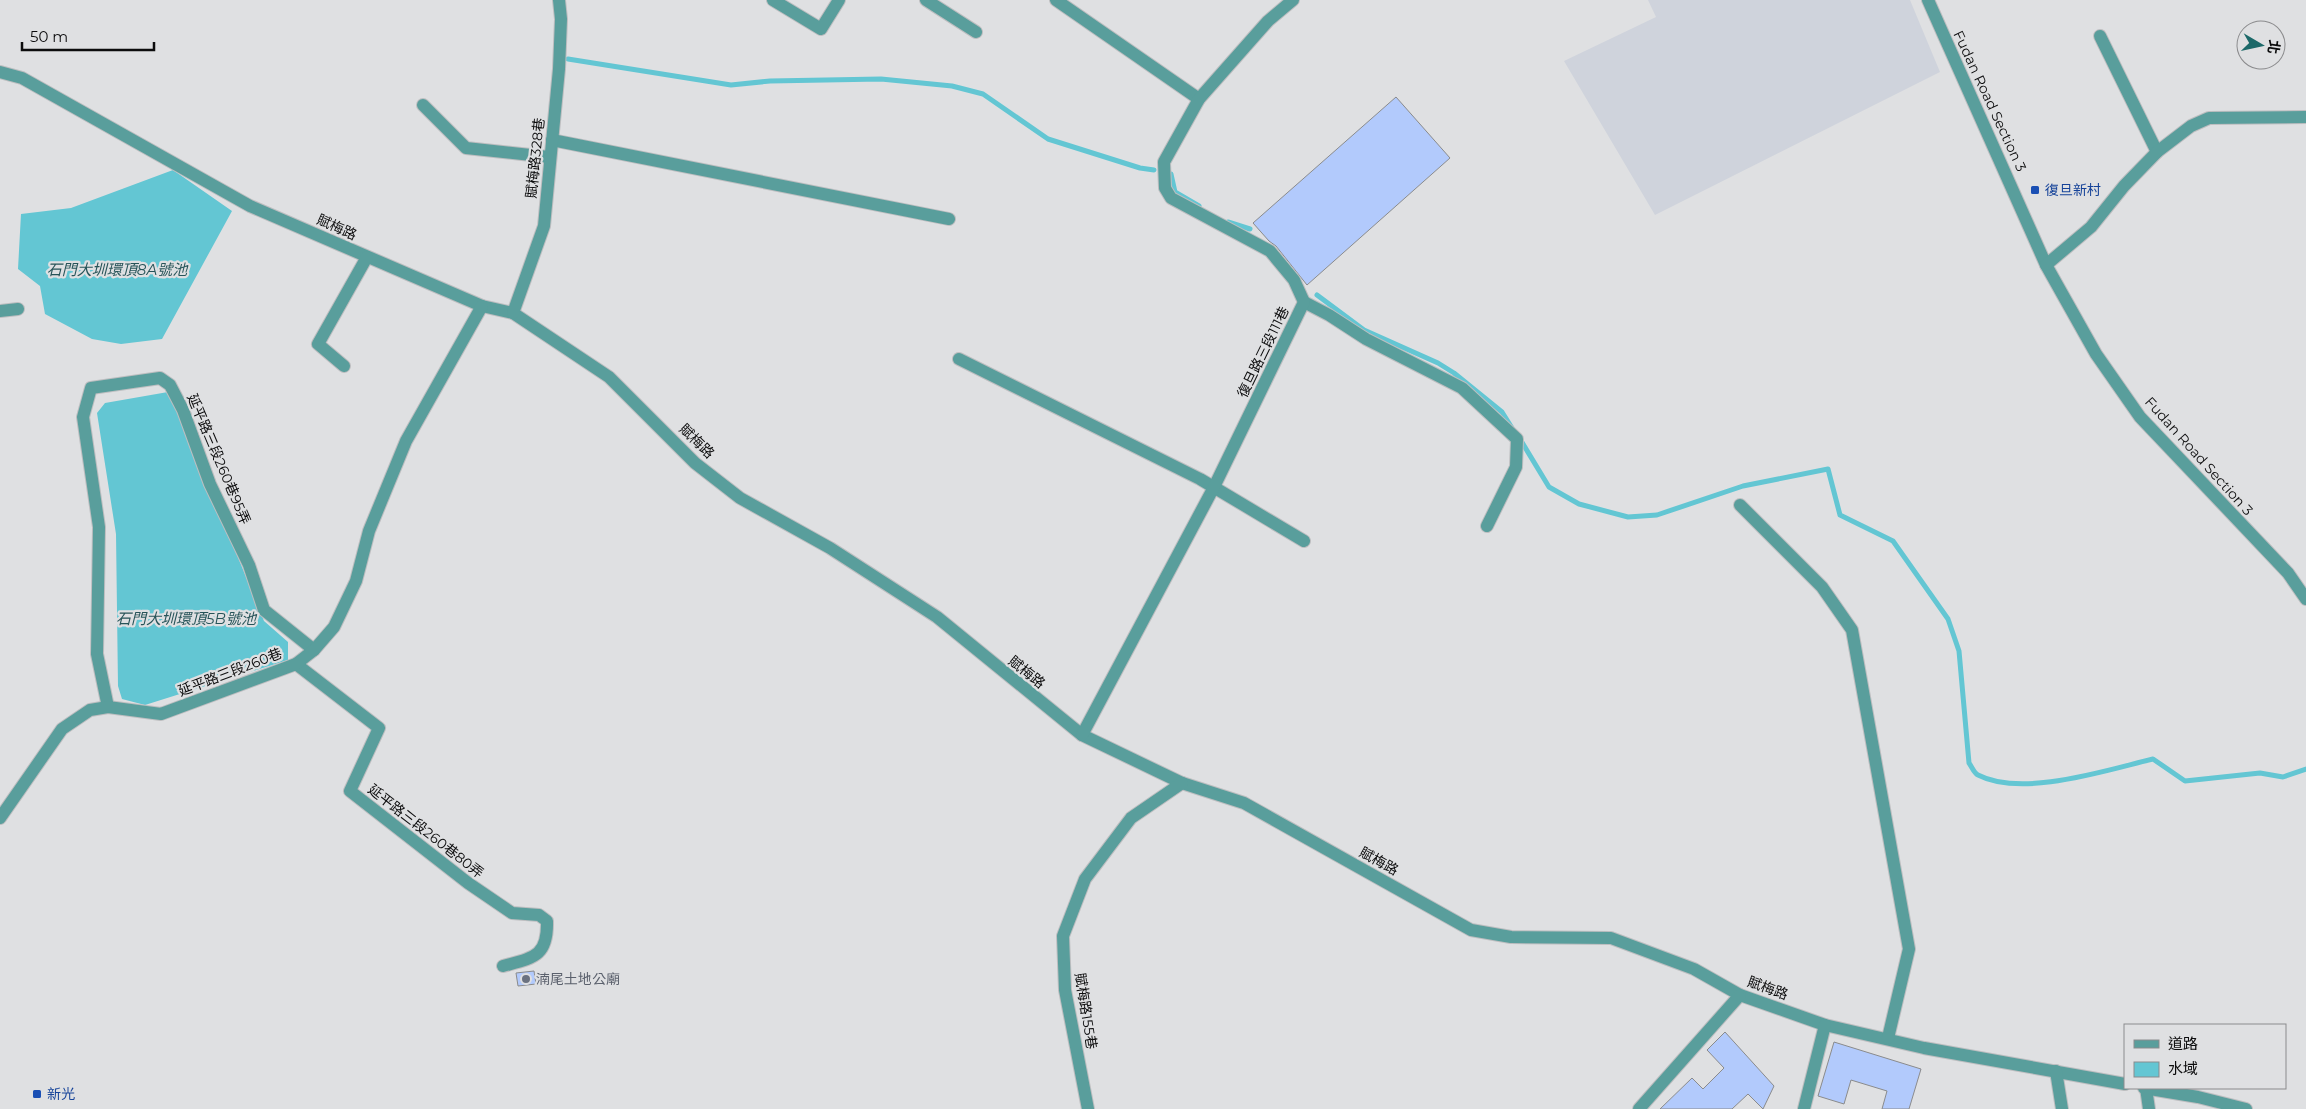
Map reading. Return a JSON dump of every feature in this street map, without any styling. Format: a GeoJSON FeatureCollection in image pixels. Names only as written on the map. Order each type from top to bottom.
{"type":"FeatureCollection","features":[{"type":"Feature","properties":{"kind":"street","name":"賦梅路328巷"},"geometry":{"type":"LineString","coordinates":[[513,313],[544,226],[549,157],[559,69],[561,19],[559,0]]}},
{"type":"Feature","properties":{"kind":"street"},"geometry":{"type":"LineString","coordinates":[[773,0],[820,29],[839,0]]}},
{"type":"Feature","properties":{"kind":"street"},"geometry":{"type":"LineString","coordinates":[[926,0],[976,32]]}},
{"type":"Feature","properties":{"kind":"street"},"geometry":{"type":"LineString","coordinates":[[1056,0],[1199,99]]}},
{"type":"Feature","properties":{"kind":"street","name":"復旦路三段111巷"},"geometry":{"type":"LineString","coordinates":[[1082,735],[1214,487],[1304,302],[1294,280],[1270,251],[1171,198],[1165,188],[1164,162],[1199,99],[1268,21],[1293,0]]}},
{"type":"Feature","properties":{"kind":"street","name":"Fudan Road Section 3"},"geometry":{"type":"LineString","coordinates":[[1928,0],[2000,158],[2046,265],[2096,354],[2140,417],[2288,573],[2306,599]]}},
{"type":"Feature","properties":{"kind":"street"},"geometry":{"type":"LineString","coordinates":[[2100,36],[2157,152]]}},
{"type":"Feature","properties":{"kind":"street","name":"賦梅路"},"geometry":{"type":"LineString","coordinates":[[0,72],[22,78],[250,206],[482,306],[513,313],[609,377],[695,463],[740,498],[830,548],[936,617],[1082,735],[1182,784],[1244,803],[1471,930],[1511,937],[1611,938],[1694,969],[1740,995],[1825,1025],[1888,1038],[1924,1048],[2124,1084]]}},
{"type":"Feature","properties":{"kind":"street"},"geometry":{"type":"LineString","coordinates":[[423,105],[466,148],[549,157]]}},
{"type":"Feature","properties":{"kind":"street"},"geometry":{"type":"LineString","coordinates":[[2046,265],[2091,227],[2124,186],[2157,152],[2191,126],[2210,118],[2306,118]]}},
{"type":"Feature","properties":{"kind":"street"},"geometry":{"type":"LineString","coordinates":[[552,140],[949,219]]}},
{"type":"Feature","properties":{"kind":"street"},"geometry":{"type":"LineString","coordinates":[[344,366],[318,344],[367,257]]}},
{"type":"Feature","properties":{"kind":"street"},"geometry":{"type":"LineString","coordinates":[[1304,302],[1329,315],[1366,339],[1462,388],[1517,439],[1516,467],[1487,526]]}},
{"type":"Feature","properties":{"kind":"street","name":"延平路三段260巷"},"geometry":{"type":"LineString","coordinates":[[0,818],[62,729],[90,710],[108,707],[161,714],[296,664],[314,650],[334,627],[356,580],[369,531],[406,441],[482,306]]}},
{"type":"Feature","properties":{"kind":"street"},"geometry":{"type":"LineString","coordinates":[[0,311],[18,309]]}},
{"type":"Feature","properties":{"kind":"street"},"geometry":{"type":"LineString","coordinates":[[959,359],[1214,487],[1304,541]]}},
{"type":"Feature","properties":{"kind":"street","name":"延平路三段260巷95弄"},"geometry":{"type":"LineString","coordinates":[[108,707],[97,654],[99,527],[83,417],[90,388],[160,378],[170,385],[183,410],[210,484],[249,565],[264,610],[314,650]]}},
{"type":"Feature","properties":{"kind":"street"},"geometry":{"type":"LineString","coordinates":[[1740,505],[1822,587],[1852,630],[1909,949],[1888,1038]]}},
{"type":"Feature","properties":{"kind":"street","name":"延平路三段260巷80弄"},"geometry":{"type":"LineString","coordinates":[[296,664],[379,728],[350,791],[468,884],[512,913],[539,915],[548,921],[548,936],[542,950],[534,958],[503,966]]}},
{"type":"Feature","properties":{"kind":"street","name":"賦梅路155巷"},"geometry":{"type":"LineString","coordinates":[[1088,1109],[1064,990],[1063,936],[1085,879],[1131,818],[1182,784]]}},
{"type":"Feature","properties":{"kind":"street"},"geometry":{"type":"LineString","coordinates":[[1639,1109],[1740,995]]}},
{"type":"Feature","properties":{"kind":"street"},"geometry":{"type":"LineString","coordinates":[[1804,1109],[1825,1025]]}},
{"type":"Feature","properties":{"kind":"street"},"geometry":{"type":"LineString","coordinates":[[2056,1072],[2062,1109]]}},
{"type":"Feature","properties":{"kind":"street"},"geometry":{"type":"LineString","coordinates":[[2145,1089],[2149,1109]]}},
{"type":"Feature","properties":{"kind":"street"},"geometry":{"type":"LineString","coordinates":[[2149,1089],[2199,1103],[2246,1109]]}},
{"type":"Feature","properties":{"kind":"shaded area"},"geometry":{"type":"Polygon","coordinates":[[[1648,0],[1910,0],[1940,72],[1655,215],[1564,61],[1656,17],[1648,0]]]}},
{"type":"Feature","properties":{"kind":"water","name":"石門大圳環頂8A號池"},"geometry":{"type":"Polygon","coordinates":[[[173,170],[232,211],[162,339],[121,344],[92,339],[45,314],[40,286],[18,269],[21,214],[71,208],[173,170]]]}},
{"type":"Feature","properties":{"kind":"water","name":"石門大圳環頂5B號池"},"geometry":{"type":"Polygon","coordinates":[[[168,392],[173,398],[264,621],[288,642],[288,660],[145,705],[122,699],[118,686],[116,534],[97,413],[105,403],[168,392]]]}},
{"type":"Feature","properties":{"kind":"building"},"geometry":{"type":"Polygon","coordinates":[[[1396,97],[1450,158],[1307,285],[1276,246],[1253,223],[1396,97]]]}},
{"type":"Feature","properties":{"kind":"building","name":"湳尾土地公廟"},"geometry":{"type":"Polygon","coordinates":[[[534,971],[536,984],[518,986],[516,973],[534,971]]]}},
{"type":"Feature","properties":{"kind":"building"},"geometry":{"type":"Polygon","coordinates":[[[1725,1032],[1774,1086],[1763,1109],[1748,1094],[1732,1109],[1660,1109],[1692,1078],[1703,1089],[1724,1068],[1707,1050],[1725,1032]]]}},
{"type":"Feature","properties":{"kind":"building"},"geometry":{"type":"Polygon","coordinates":[[[1834,1042],[1921,1069],[1909,1109],[1882,1109],[1887,1091],[1851,1080],[1844,1104],[1818,1096],[1834,1042]]]}},
{"type":"Feature","properties":{"kind":"waterway"},"geometry":{"type":"LineString","coordinates":[[568,59],[731,85],[770,81],[881,79],[952,86],[983,94],[1048,139],[1140,168],[1154,170]]}},
{"type":"Feature","properties":{"kind":"waterway"},"geometry":{"type":"LineString","coordinates":[[1171,174],[1175,192],[1199,206]]}},
{"type":"Feature","properties":{"kind":"waterway"},"geometry":{"type":"LineString","coordinates":[[1228,222],[1250,229]]}},
{"type":"Feature","properties":{"kind":"waterway"},"geometry":{"type":"LineString","coordinates":[[1317,295],[1364,330],[1438,363],[1454,373],[1502,412],[1512,428]]}},
{"type":"Feature","properties":{"kind":"waterway"},"geometry":{"type":"LineString","coordinates":[[1520,439],[1549,487],[1579,504],[1628,517],[1657,515],[1743,486],[1828,469],[1840,515],[1893,541],[1948,619],[1959,651],[1969,763],[1978,775],[1996,781],[2017,784],[2041,783],[2089,775],[2153,759],[2185,781],[2260,773],[2283,777],[2306,769]]}},
{"type":"Feature","properties":{"kind":"place","name":"復旦新村"},"geometry":{"type":"Point","coordinates":[2035,190]}},
{"type":"Feature","properties":{"kind":"place","name":"湳尾土地公廟"},"geometry":{"type":"Point","coordinates":[526,979]}},
{"type":"Feature","properties":{"kind":"place","name":"新光"},"geometry":{"type":"Point","coordinates":[37,1094]}}]}
